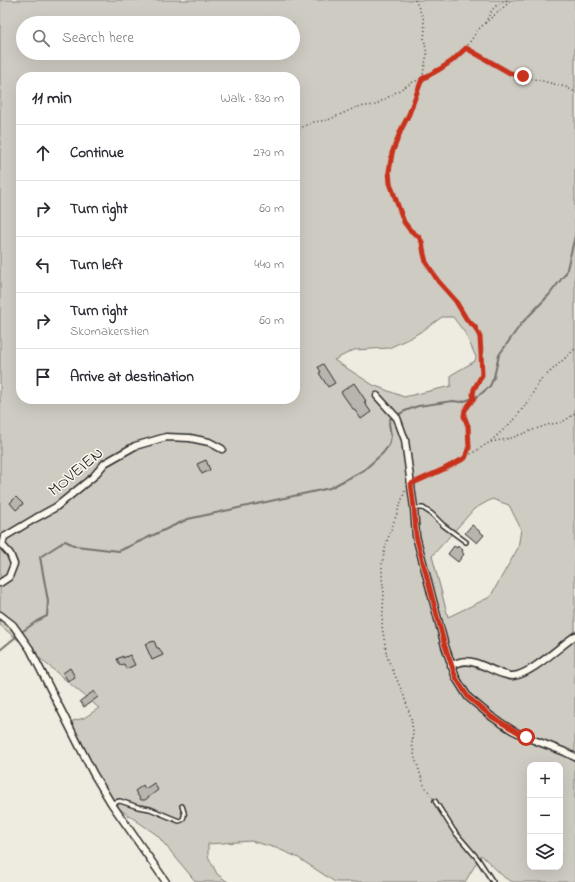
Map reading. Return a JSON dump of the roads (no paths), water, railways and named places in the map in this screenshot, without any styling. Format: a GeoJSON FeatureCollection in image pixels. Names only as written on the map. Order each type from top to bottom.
{"type":"FeatureCollection","features":[{"type":"Feature","properties":{"kind":"street"},"geometry":{"type":"LineString","coordinates":[[377,396],[397,418],[405,440],[414,508],[416,536],[445,646],[456,678],[468,697],[492,717],[526,737],[575,757]]}},
{"type":"Feature","properties":{"kind":"street","name":"MOVEIEN"},"geometry":{"type":"LineString","coordinates":[[0,583],[9,576],[14,564],[10,554],[2,545],[4,537],[56,507],[94,477],[104,463],[135,446],[166,437],[203,440],[222,449]]}},
{"type":"Feature","properties":{"kind":"street"},"geometry":{"type":"LineString","coordinates":[[0,615],[13,625],[30,649],[93,773],[111,803],[166,882]]}},
{"type":"Feature","properties":{"kind":"street"},"geometry":{"type":"LineString","coordinates":[[451,666],[457,662],[472,662],[483,665],[500,674],[512,676],[528,671],[575,636]]}},
{"type":"Feature","properties":{"kind":"lane"},"geometry":{"type":"LineString","coordinates":[[414,508],[423,508],[466,542]]}},
{"type":"Feature","properties":{"kind":"lane"},"geometry":{"type":"LineString","coordinates":[[435,800],[454,831],[478,859],[493,882]]}},
{"type":"Feature","properties":{"kind":"lane"},"geometry":{"type":"LineString","coordinates":[[111,803],[120,801],[150,809],[179,821],[182,820],[185,813],[182,806]]}},
{"type":"Feature","properties":{"kind":"waterway"},"geometry":{"type":"LineString","coordinates":[[23,631],[47,616],[48,601],[40,557],[65,541],[76,546],[119,551],[188,519],[330,488],[364,470],[383,453],[389,445],[391,436],[389,423],[390,419],[418,406],[453,401],[461,402],[474,398],[482,393],[490,386],[494,377],[499,355],[521,324],[549,295],[566,273],[575,236]]}},
{"type":"Feature","properties":{"kind":"waterway"},"geometry":{"type":"LineString","coordinates":[[0,650],[17,636]]}}]}
